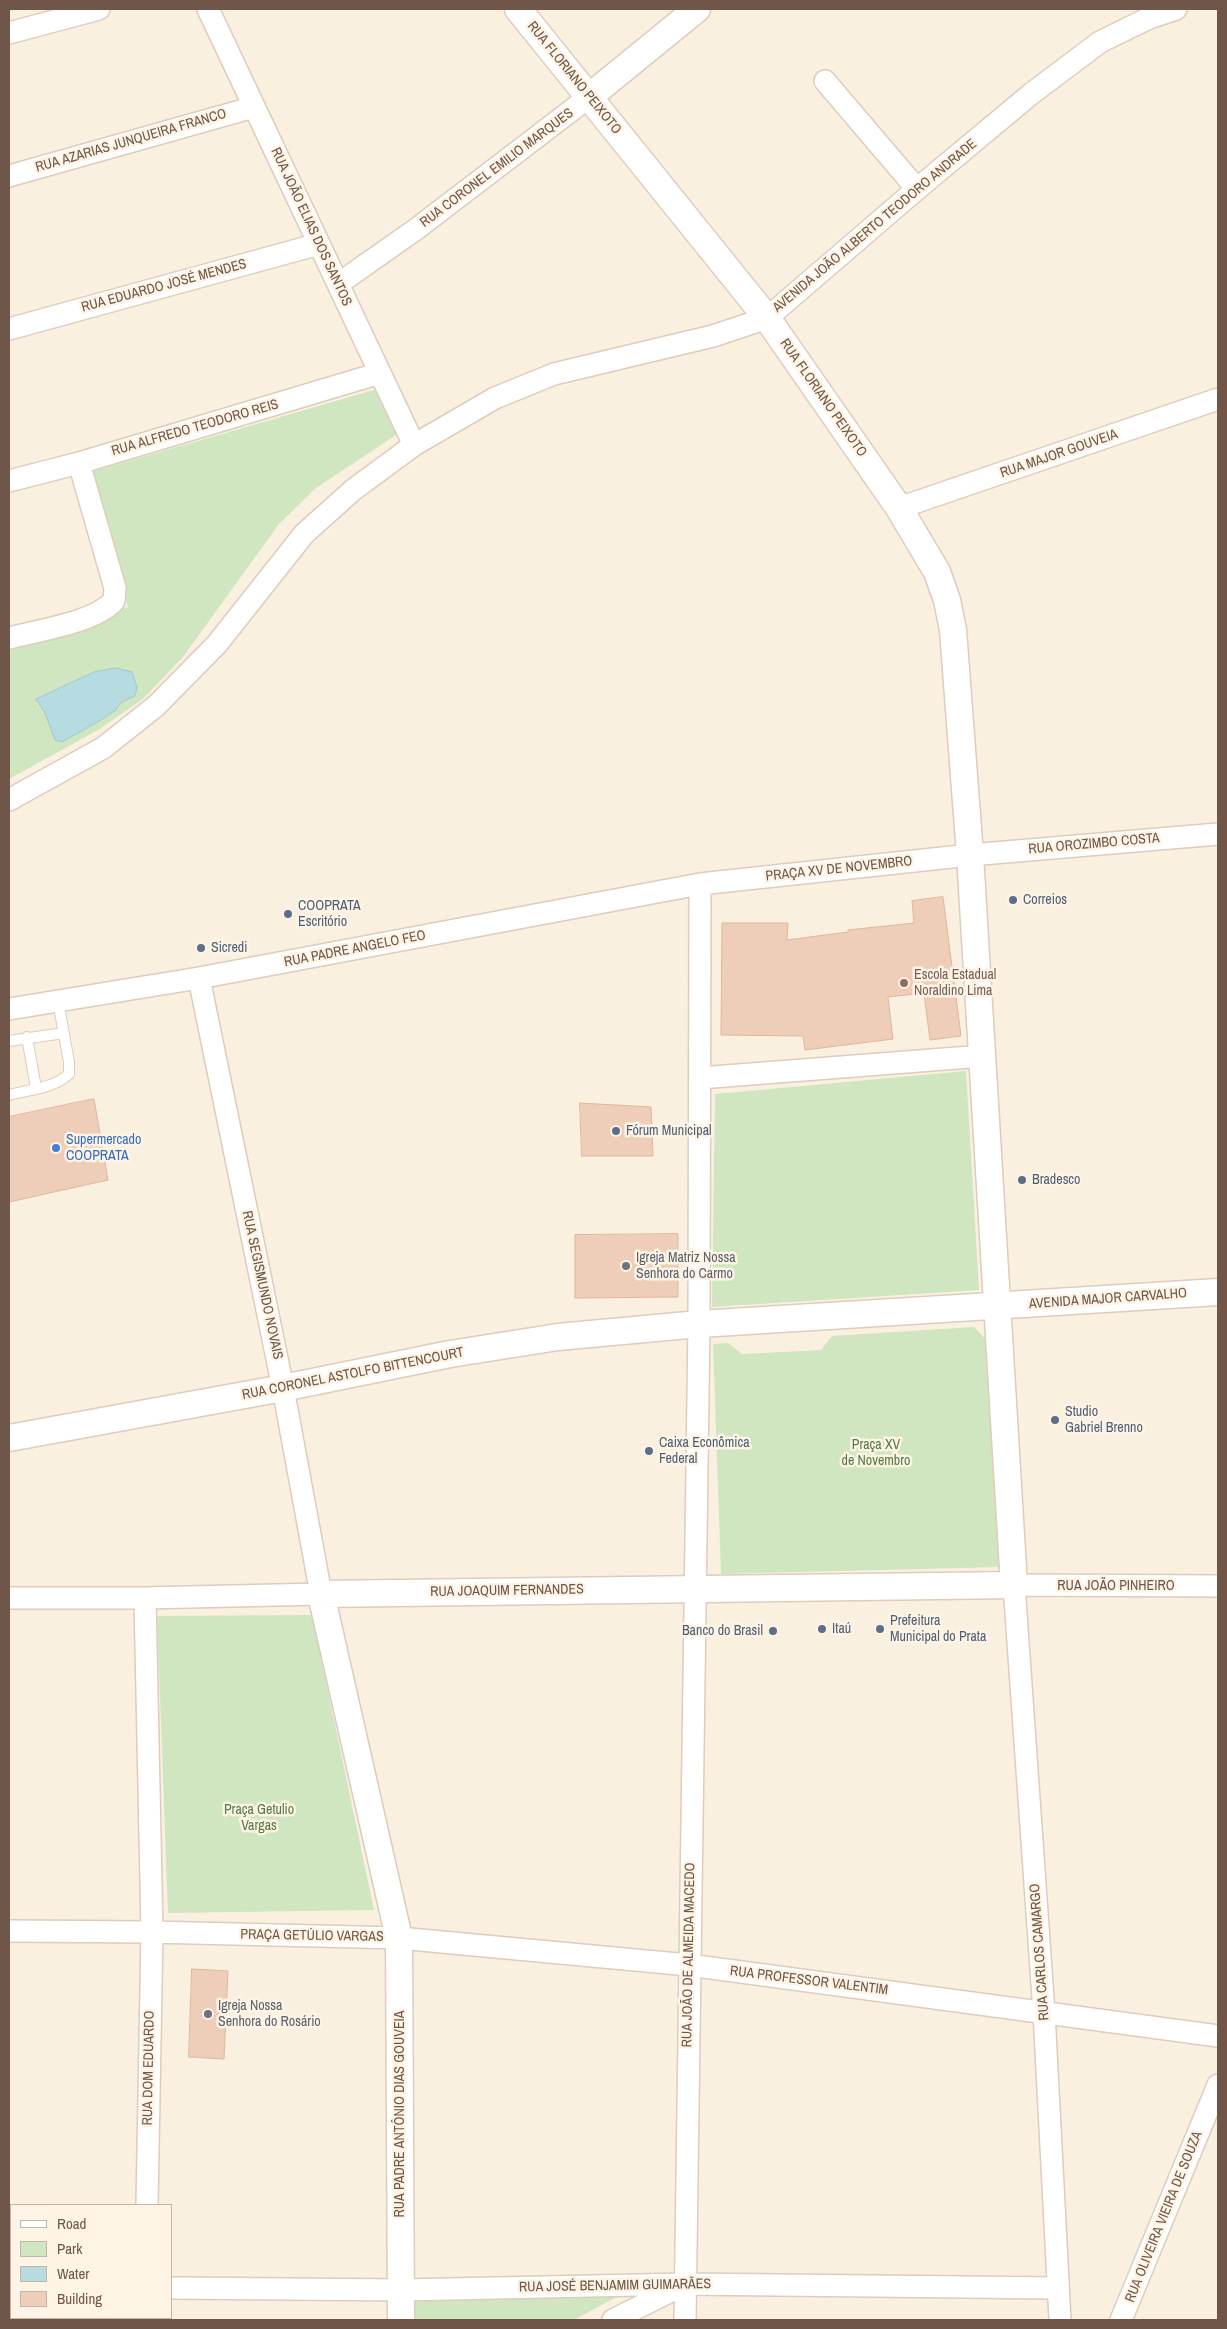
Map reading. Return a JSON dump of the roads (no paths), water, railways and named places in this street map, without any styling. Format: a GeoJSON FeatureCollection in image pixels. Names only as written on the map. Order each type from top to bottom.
{"type":"FeatureCollection","features":[{"type":"Feature","properties":{"kind":"street"},"geometry":{"type":"LineString","coordinates":[[9,34],[98,9]]}},
{"type":"Feature","properties":{"kind":"street","name":"RUA JOÃO ELIAS DOS SANTOS"},"geometry":{"type":"LineString","coordinates":[[208,9],[414,445]]}},
{"type":"Feature","properties":{"kind":"street","name":"RUA FLORIANO PEIXOTO"},"geometry":{"type":"LineString","coordinates":[[518,9],[767,318],[899,508],[937,572],[947,600],[953,630],[970,854]]}},
{"type":"Feature","properties":{"kind":"street","name":"RUA CORONEL EMILIO MARQUES"},"geometry":{"type":"LineString","coordinates":[[338,284],[415,230],[589,97],[697,9]]}},
{"type":"Feature","properties":{"kind":"street","name":"AVENIDA JOÃO ALBERTO TEODORO ANDRADE"},"geometry":{"type":"LineString","coordinates":[[9,800],[103,748],[156,706],[217,644],[304,534],[353,490],[414,445],[495,398],[554,374],[714,336],[767,318],[1031,94],[1100,42],[1149,18],[1176,9]]}},
{"type":"Feature","properties":{"kind":"street"},"geometry":{"type":"LineString","coordinates":[[825,81],[917,189]]}},
{"type":"Feature","properties":{"kind":"street","name":"RUA AZARIAS JUNQUEIRA FRANCO"},"geometry":{"type":"LineString","coordinates":[[9,176],[254,106]]}},
{"type":"Feature","properties":{"kind":"street","name":"RUA EDUARDO JOSÉ MENDES"},"geometry":{"type":"LineString","coordinates":[[9,329],[319,244]]}},
{"type":"Feature","properties":{"kind":"street","name":"RUA ALFREDO TEODORO REIS"},"geometry":{"type":"LineString","coordinates":[[9,481],[380,373]]}},
{"type":"Feature","properties":{"kind":"street","name":"RUA MAJOR GOUVEIA"},"geometry":{"type":"LineString","coordinates":[[899,508],[1218,399]]}},
{"type":"Feature","properties":{"kind":"street"},"geometry":{"type":"LineString","coordinates":[[9,638],[92,617],[107,609],[114,601],[114,588],[79,462]]}},
{"type":"Feature","properties":{"kind":"street","name":"RUA OROZIMBO COSTA"},"geometry":{"type":"LineString","coordinates":[[970,854],[1218,834]]}},
{"type":"Feature","properties":{"kind":"street"},"geometry":{"type":"LineString","coordinates":[[700,884],[699,1324],[694,1589],[1014,1585],[970,854]]}},
{"type":"Feature","properties":{"kind":"street","name":"PRAÇA XV DE NOVEMBRO"},"geometry":{"type":"LineString","coordinates":[[700,884],[970,854]]}},
{"type":"Feature","properties":{"kind":"street","name":"RUA PADRE ANGELO FEO"},"geometry":{"type":"LineString","coordinates":[[9,1009],[199,978],[700,884]]}},
{"type":"Feature","properties":{"kind":"street","name":"RUA SEGISMUNDO NOVAIS"},"geometry":{"type":"LineString","coordinates":[[199,978],[283,1388],[321,1594]]}},
{"type":"Feature","properties":{"kind":"street"},"geometry":{"type":"LineString","coordinates":[[700,1078],[983,1056]]}},
{"type":"Feature","properties":{"kind":"street","name":"AVENIDA MAJOR CARVALHO"},"geometry":{"type":"LineString","coordinates":[[998,1306],[1218,1292]]}},
{"type":"Feature","properties":{"kind":"street"},"geometry":{"type":"LineString","coordinates":[[699,1324],[998,1306]]}},
{"type":"Feature","properties":{"kind":"street","name":"RUA CORONEL ASTOLFO BITTENCOURT"},"geometry":{"type":"LineString","coordinates":[[9,1438],[283,1388],[450,1354],[548,1339],[699,1324]]}},
{"type":"Feature","properties":{"kind":"street","name":"RUA JOÃO PINHEIRO"},"geometry":{"type":"LineString","coordinates":[[1014,1585],[1218,1586]]}},
{"type":"Feature","properties":{"kind":"street","name":"RUA CARLOS CAMARGO"},"geometry":{"type":"LineString","coordinates":[[1014,1585],[1044,2012],[1060,2320]]}},
{"type":"Feature","properties":{"kind":"street","name":"RUA JOAQUIM FERNANDES"},"geometry":{"type":"LineString","coordinates":[[321,1594],[694,1589]]}},
{"type":"Feature","properties":{"kind":"street","name":"RUA JOÃO DE ALMEIDA MACEDO"},"geometry":{"type":"LineString","coordinates":[[685,2320],[694,1589]]}},
{"type":"Feature","properties":{"kind":"street"},"geometry":{"type":"LineString","coordinates":[[9,1598],[145,1598],[321,1594]]}},
{"type":"Feature","properties":{"kind":"street","name":"PRAÇA GETÚLIO VARGAS"},"geometry":{"type":"LineString","coordinates":[[9,1931],[152,1932],[399,1938],[321,1594]]}},
{"type":"Feature","properties":{"kind":"street"},"geometry":{"type":"LineString","coordinates":[[145,1598],[152,1932]]}},
{"type":"Feature","properties":{"kind":"street","name":"RUA DOM EDUARDO"},"geometry":{"type":"LineString","coordinates":[[147,2204],[152,1932]]}},
{"type":"Feature","properties":{"kind":"street","name":"RUA PROFESSOR VALENTIM"},"geometry":{"type":"LineString","coordinates":[[399,1938],[689,1965],[1218,2036]]}},
{"type":"Feature","properties":{"kind":"street","name":"RUA PADRE ANTÔNIO DIAS GOUVEIA"},"geometry":{"type":"LineString","coordinates":[[399,1938],[401,2320]]}},
{"type":"Feature","properties":{"kind":"street","name":"RUA OLIVEIRA VIEIRA DE SOUZA"},"geometry":{"type":"LineString","coordinates":[[1121,2320],[1218,2086]]}},
{"type":"Feature","properties":{"kind":"street"},"geometry":{"type":"LineString","coordinates":[[613,2320],[685,2284]]}},
{"type":"Feature","properties":{"kind":"street","name":"RUA JOSÉ BENJAMIM GUIMARÃES"},"geometry":{"type":"LineString","coordinates":[[172,2288],[402,2290],[685,2284],[1058,2288]]}},
{"type":"Feature","properties":{"kind":"lane"},"geometry":{"type":"LineString","coordinates":[[9,1095],[64,1079],[69,1074],[70,1062],[58,1001]]}},
{"type":"Feature","properties":{"kind":"lane"},"geometry":{"type":"LineString","coordinates":[[9,1041],[64,1033]]}},
{"type":"Feature","properties":{"kind":"lane"},"geometry":{"type":"LineString","coordinates":[[27,1037],[36,1088]]}},
{"type":"Feature","properties":{"kind":"water"},"geometry":{"type":"Polygon","coordinates":[[[116,668],[132,672],[137,687],[135,696],[120,703],[116,710],[101,720],[62,742],[55,740],[45,713],[36,699],[94,672],[116,668]]]}},
{"type":"Feature","properties":{"kind":"place","name":"Correios"},"geometry":{"type":"Point","coordinates":[1013,900]}},
{"type":"Feature","properties":{"kind":"place","name":"COOPRATA Escritório"},"geometry":{"type":"Point","coordinates":[288,914]}},
{"type":"Feature","properties":{"kind":"place","name":"Sicredi"},"geometry":{"type":"Point","coordinates":[201,948]}},
{"type":"Feature","properties":{"kind":"place","name":"Escola Estadual Noraldino Lima"},"geometry":{"type":"Point","coordinates":[904,983]}},
{"type":"Feature","properties":{"kind":"place","name":"Fórum Municipal"},"geometry":{"type":"Point","coordinates":[616,1131]}},
{"type":"Feature","properties":{"kind":"place","name":"Supermercado COOPRATA"},"geometry":{"type":"Point","coordinates":[56,1148]}},
{"type":"Feature","properties":{"kind":"place","name":"Bradesco"},"geometry":{"type":"Point","coordinates":[1022,1180]}},
{"type":"Feature","properties":{"kind":"place","name":"Igreja Matriz Nossa Senhora do Carmo"},"geometry":{"type":"Point","coordinates":[626,1266]}},
{"type":"Feature","properties":{"kind":"place","name":"Studio Gabriel Brenno"},"geometry":{"type":"Point","coordinates":[1055,1420]}},
{"type":"Feature","properties":{"kind":"place","name":"Caixa Econômica Federal"},"geometry":{"type":"Point","coordinates":[649,1451]}},
{"type":"Feature","properties":{"kind":"place","name":"Itaú"},"geometry":{"type":"Point","coordinates":[822,1629]}},
{"type":"Feature","properties":{"kind":"place","name":"Prefeitura Municipal do Prata"},"geometry":{"type":"Point","coordinates":[880,1629]}},
{"type":"Feature","properties":{"kind":"place","name":"Banco do Brasil"},"geometry":{"type":"Point","coordinates":[773,1631]}},
{"type":"Feature","properties":{"kind":"place","name":"Igreja Nossa Senhora do Rosário"},"geometry":{"type":"Point","coordinates":[208,2014]}},
{"type":"Feature","properties":{"kind":"park label","name":"Praça XV de Novembro"},"geometry":{"type":"Point","coordinates":[876,1454]}},
{"type":"Feature","properties":{"kind":"park label","name":"Praça Getulio Vargas"},"geometry":{"type":"Point","coordinates":[259,1818]}}]}
